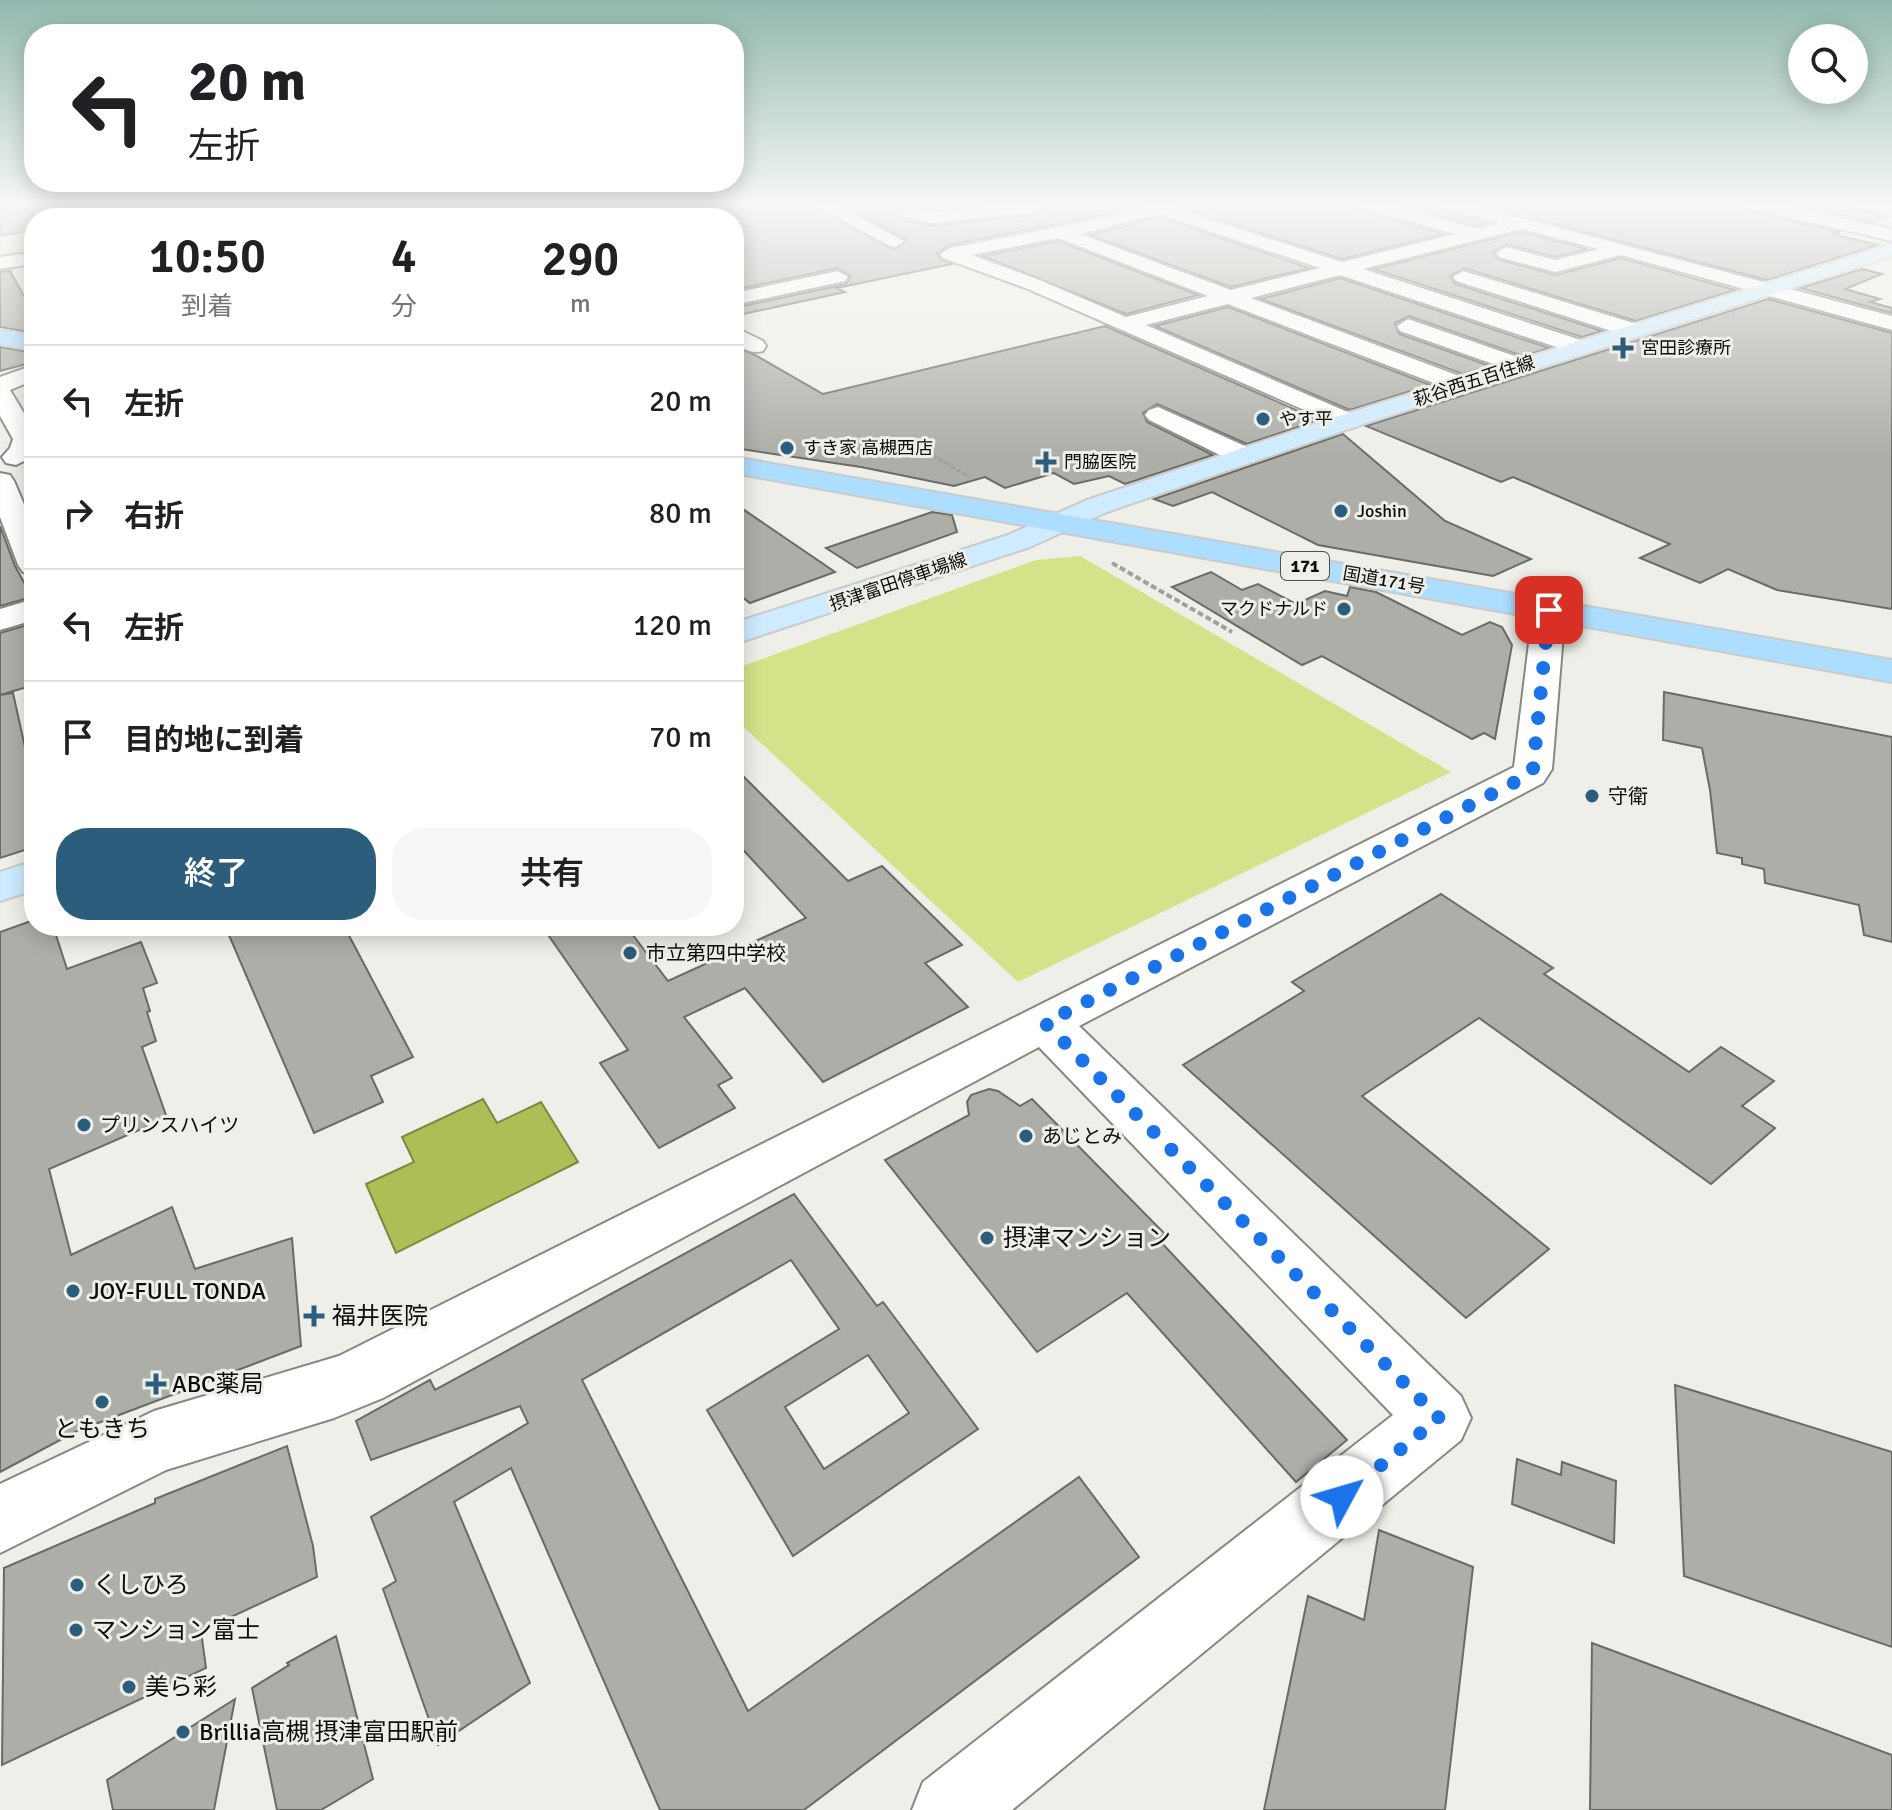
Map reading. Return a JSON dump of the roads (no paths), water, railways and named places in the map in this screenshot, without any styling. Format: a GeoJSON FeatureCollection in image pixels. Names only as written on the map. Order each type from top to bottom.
{"type":"FeatureCollection","features":[{"type":"Feature","properties":{"kind":"highway"},"geometry":{"type":"LineString","coordinates":[[0,337],[24,341]]}},
{"type":"Feature","properties":{"kind":"highway","name":"国道171号"},"geometry":{"type":"LineString","coordinates":[[744,467],[1892,671]]}},
{"type":"Feature","properties":{"kind":"main road","name":"萩谷西五百住線"},"geometry":{"type":"LineString","coordinates":[[1060,523],[1097,506],[1348,421],[1769,287]]}},
{"type":"Feature","properties":{"kind":"main road","name":"摂津富田停車場線"},"geometry":{"type":"LineString","coordinates":[[744,631],[1019,541],[1060,523]]}},
{"type":"Feature","properties":{"kind":"main road"},"geometry":{"type":"LineString","coordinates":[[0,887],[24,879]]}},
{"type":"Feature","properties":{"kind":"street"},"geometry":{"type":"LineString","coordinates":[[744,297],[789,287]]}},
{"type":"Feature","properties":{"kind":"street"},"geometry":{"type":"LineString","coordinates":[[1041,287],[1348,421]]}},
{"type":"Feature","properties":{"kind":"street"},"geometry":{"type":"LineString","coordinates":[[1203,287],[1461,385]]}},
{"type":"Feature","properties":{"kind":"street"},"geometry":{"type":"LineString","coordinates":[[1123,324],[1273,287]]}},
{"type":"Feature","properties":{"kind":"street"},"geometry":{"type":"LineString","coordinates":[[1397,287],[1579,347]]}},
{"type":"Feature","properties":{"kind":"street"},"geometry":{"type":"LineString","coordinates":[[1496,287],[1632,330]]}},
{"type":"Feature","properties":{"kind":"street"},"geometry":{"type":"LineString","coordinates":[[1758,287],[1892,323]]}},
{"type":"Feature","properties":{"kind":"street"},"geometry":{"type":"LineString","coordinates":[[1377,304],[1417,294]]}},
{"type":"Feature","properties":{"kind":"street"},"geometry":{"type":"LineString","coordinates":[[1408,326],[1521,366]]}},
{"type":"Feature","properties":{"kind":"street"},"geometry":{"type":"LineString","coordinates":[[744,340],[755,346]]}},
{"type":"Feature","properties":{"kind":"street"},"geometry":{"type":"LineString","coordinates":[[0,385],[24,376]]}},
{"type":"Feature","properties":{"kind":"street"},"geometry":{"type":"LineString","coordinates":[[0,393],[24,435]]}},
{"type":"Feature","properties":{"kind":"street"},"geometry":{"type":"LineString","coordinates":[[1158,415],[1244,456]]}},
{"type":"Feature","properties":{"kind":"street"},"geometry":{"type":"LineString","coordinates":[[13,463],[24,516]]}},
{"type":"Feature","properties":{"kind":"street"},"geometry":{"type":"LineString","coordinates":[[0,1519],[123,1454],[334,1389],[361,1377],[1529,775],[1533,769],[1549,610]]}},
{"type":"Feature","properties":{"kind":"street"},"geometry":{"type":"LineString","coordinates":[[0,620],[24,612]]}},
{"type":"Feature","properties":{"kind":"street"},"geometry":{"type":"LineString","coordinates":[[951,1810],[1439,1418],[1045,1023]]}},
{"type":"Feature","properties":{"kind":"place","name":"宮田診療所"},"geometry":{"type":"Point","coordinates":[1623,348]}},
{"type":"Feature","properties":{"kind":"place","name":"やす平"},"geometry":{"type":"Point","coordinates":[1263,419]}},
{"type":"Feature","properties":{"kind":"place","name":"すき家 高槻西店"},"geometry":{"type":"Point","coordinates":[787,448]}},
{"type":"Feature","properties":{"kind":"place","name":"門脇医院"},"geometry":{"type":"Point","coordinates":[1046,462]}},
{"type":"Feature","properties":{"kind":"place","name":"Joshin"},"geometry":{"type":"Point","coordinates":[1341,511]}},
{"type":"Feature","properties":{"kind":"place","name":"マクドナルド"},"geometry":{"type":"Point","coordinates":[1344,609]}},
{"type":"Feature","properties":{"kind":"place","name":"守衛"},"geometry":{"type":"Point","coordinates":[1592,796]}},
{"type":"Feature","properties":{"kind":"place","name":"市立第四中学校"},"geometry":{"type":"Point","coordinates":[630,953]}},
{"type":"Feature","properties":{"kind":"place","name":"プリンスハイツ"},"geometry":{"type":"Point","coordinates":[84,1125]}},
{"type":"Feature","properties":{"kind":"place","name":"あじとみ"},"geometry":{"type":"Point","coordinates":[1026,1136]}},
{"type":"Feature","properties":{"kind":"place","name":"摂津マンション"},"geometry":{"type":"Point","coordinates":[987,1238]}},
{"type":"Feature","properties":{"kind":"place","name":"JOY-FULL TONDA"},"geometry":{"type":"Point","coordinates":[73,1291]}},
{"type":"Feature","properties":{"kind":"place","name":"福井医院"},"geometry":{"type":"Point","coordinates":[314,1316]}},
{"type":"Feature","properties":{"kind":"place","name":"ABC薬局"},"geometry":{"type":"Point","coordinates":[156,1384]}},
{"type":"Feature","properties":{"kind":"place","name":"ともきち"},"geometry":{"type":"Point","coordinates":[102,1402]}},
{"type":"Feature","properties":{"kind":"place","name":"くしひろ"},"geometry":{"type":"Point","coordinates":[77,1585]}},
{"type":"Feature","properties":{"kind":"place","name":"マンション富士"},"geometry":{"type":"Point","coordinates":[76,1630]}},
{"type":"Feature","properties":{"kind":"place","name":"美ら彩"},"geometry":{"type":"Point","coordinates":[129,1687]}},
{"type":"Feature","properties":{"kind":"place","name":"Brillia高槻 摂津富田駅前"},"geometry":{"type":"Point","coordinates":[183,1732]}}]}
